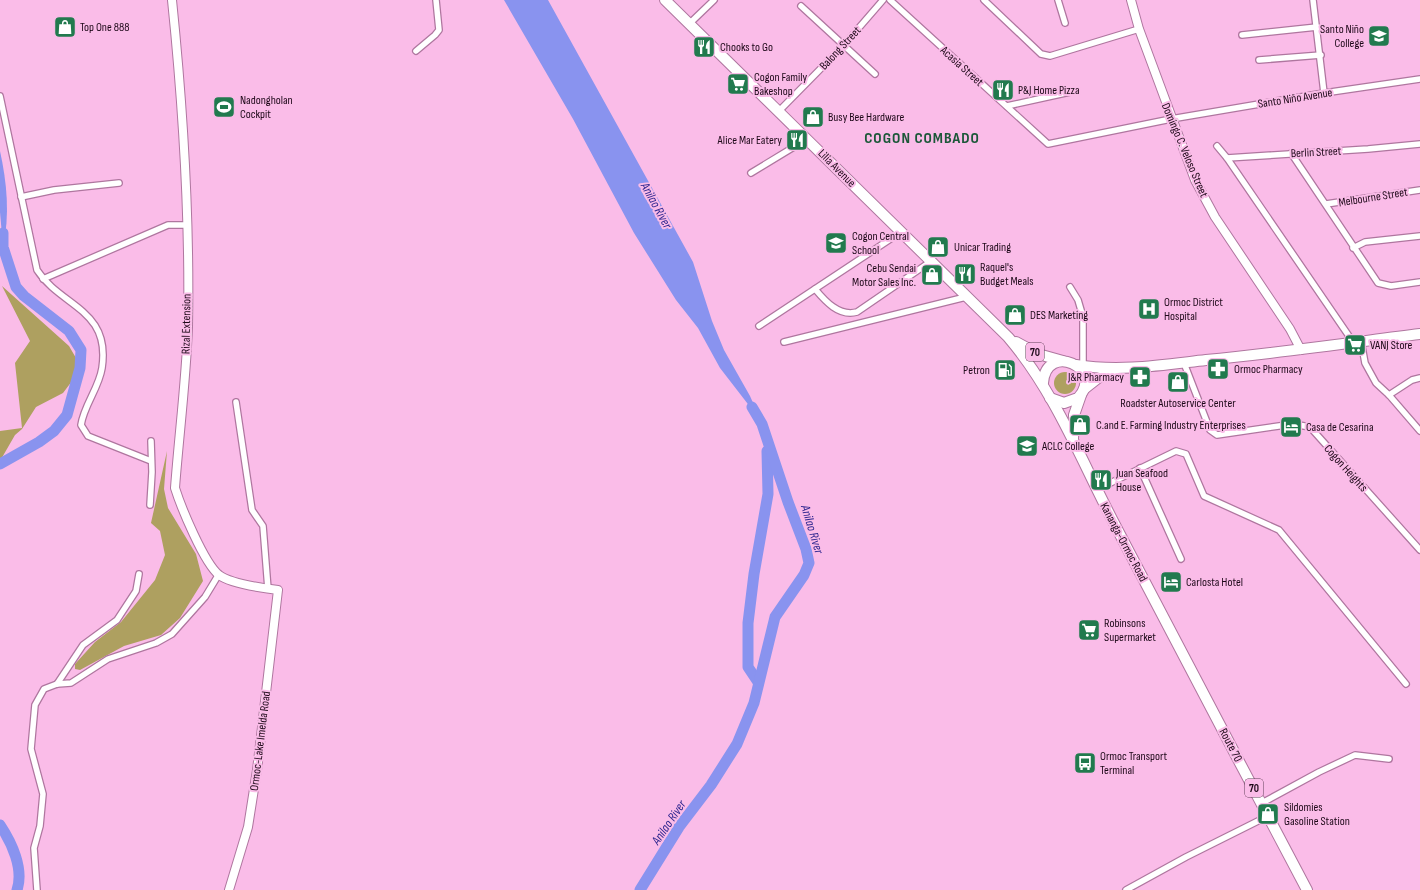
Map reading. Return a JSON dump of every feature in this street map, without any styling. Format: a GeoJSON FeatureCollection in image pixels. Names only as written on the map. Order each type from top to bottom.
{"type":"FeatureCollection","features":[{"type":"Feature","properties":{"kind":"highway","name":"Lilia Avenue"},"geometry":{"type":"LineString","coordinates":[[665,0],[1008,337]]}},
{"type":"Feature","properties":{"kind":"highway"},"geometry":{"type":"LineString","coordinates":[[1050,398],[1059,403],[1069,403],[1103,375],[1124,369],[1301,350],[1420,334]]}},
{"type":"Feature","properties":{"kind":"highway","name":"70"},"geometry":{"type":"LineString","coordinates":[[1008,337],[1038,354],[1079,365],[1085,378],[1073,423],[1074,443]]}},
{"type":"Feature","properties":{"kind":"highway","name":"70"},"geometry":{"type":"LineString","coordinates":[[1008,337],[1043,384],[1050,398]]}},
{"type":"Feature","properties":{"kind":"highway","name":"70"},"geometry":{"type":"LineString","coordinates":[[1043,384],[1045,372],[1059,362],[1064,361]]}},
{"type":"Feature","properties":{"kind":"highway"},"geometry":{"type":"LineString","coordinates":[[1079,365],[1124,369]]}},
{"type":"Feature","properties":{"kind":"highway","name":"Kananga-Ormoc Road"},"geometry":{"type":"LineString","coordinates":[[1050,398],[1074,443],[1096,490],[1200,686]]}},
{"type":"Feature","properties":{"kind":"highway","name":"Route 70"},"geometry":{"type":"LineString","coordinates":[[1200,686],[1307,890]]}},
{"type":"Feature","properties":{"kind":"street","name":"Rizal Extension"},"geometry":{"type":"LineString","coordinates":[[172,0],[179,70],[186,225],[188,328],[175,488],[181,509],[211,566],[219,574],[228,580],[278,590]]}},
{"type":"Feature","properties":{"kind":"street"},"geometry":{"type":"LineString","coordinates":[[416,50],[439,30],[436,0]]}},
{"type":"Feature","properties":{"kind":"street"},"geometry":{"type":"LineString","coordinates":[[689,24],[714,0]]}},
{"type":"Feature","properties":{"kind":"street","name":"Balong Street"},"geometry":{"type":"LineString","coordinates":[[779,111],[844,45],[883,0]]}},
{"type":"Feature","properties":{"kind":"street","name":"Acasia Street"},"geometry":{"type":"LineString","coordinates":[[890,0],[1048,144],[1171,119]]}},
{"type":"Feature","properties":{"kind":"street"},"geometry":{"type":"LineString","coordinates":[[985,0],[1041,54],[1050,56],[1139,29]]}},
{"type":"Feature","properties":{"kind":"street"},"geometry":{"type":"LineString","coordinates":[[1058,0],[1065,23]]}},
{"type":"Feature","properties":{"kind":"street","name":"Domingo C. Veloso Street"},"geometry":{"type":"LineString","coordinates":[[1131,0],[1139,29],[1194,180],[1215,218],[1290,329],[1301,350]]}},
{"type":"Feature","properties":{"kind":"street"},"geometry":{"type":"LineString","coordinates":[[1313,0],[1321,54],[1324,93]]}},
{"type":"Feature","properties":{"kind":"street"},"geometry":{"type":"LineString","coordinates":[[802,6],[875,74]]}},
{"type":"Feature","properties":{"kind":"street"},"geometry":{"type":"LineString","coordinates":[[1242,35],[1317,27]]}},
{"type":"Feature","properties":{"kind":"street"},"geometry":{"type":"LineString","coordinates":[[1259,60],[1321,54]]}},
{"type":"Feature","properties":{"kind":"street","name":"Santo Niño Avenue"},"geometry":{"type":"LineString","coordinates":[[1171,119],[1324,93],[1420,80]]}},
{"type":"Feature","properties":{"kind":"street"},"geometry":{"type":"LineString","coordinates":[[1007,106],[1070,92]]}},
{"type":"Feature","properties":{"kind":"street"},"geometry":{"type":"LineString","coordinates":[[0,96],[36,270],[43,279],[87,314],[95,325],[100,336],[103,359],[102,370],[81,425],[84,432],[88,436],[151,461]]}},
{"type":"Feature","properties":{"kind":"street"},"geometry":{"type":"LineString","coordinates":[[751,173],[807,139]]}},
{"type":"Feature","properties":{"kind":"street","name":"Berlin Street"},"geometry":{"type":"LineString","coordinates":[[1226,158],[1368,149],[1420,144]]}},
{"type":"Feature","properties":{"kind":"street"},"geometry":{"type":"LineString","coordinates":[[1217,146],[1357,342],[1365,363],[1376,383],[1389,395],[1420,431]]}},
{"type":"Feature","properties":{"kind":"street"},"geometry":{"type":"LineString","coordinates":[[1291,153],[1378,284],[1391,286],[1420,282]]}},
{"type":"Feature","properties":{"kind":"street"},"geometry":{"type":"LineString","coordinates":[[21,197],[54,190],[119,183]]}},
{"type":"Feature","properties":{"kind":"street","name":"Melbourne Street"},"geometry":{"type":"LineString","coordinates":[[1326,204],[1420,190]]}},
{"type":"Feature","properties":{"kind":"street"},"geometry":{"type":"LineString","coordinates":[[43,279],[168,225],[186,225]]}},
{"type":"Feature","properties":{"kind":"street"},"geometry":{"type":"LineString","coordinates":[[759,326],[901,232]]}},
{"type":"Feature","properties":{"kind":"street"},"geometry":{"type":"LineString","coordinates":[[1353,248],[1365,242],[1420,236]]}},
{"type":"Feature","properties":{"kind":"street"},"geometry":{"type":"LineString","coordinates":[[815,289],[834,307],[844,313],[857,312],[930,262]]}},
{"type":"Feature","properties":{"kind":"street"},"geometry":{"type":"LineString","coordinates":[[1070,287],[1078,300],[1083,317],[1079,365]]}},
{"type":"Feature","properties":{"kind":"street"},"geometry":{"type":"LineString","coordinates":[[784,342],[966,297]]}},
{"type":"Feature","properties":{"kind":"street","name":"Cogon Heights"},"geometry":{"type":"LineString","coordinates":[[1184,363],[1210,430],[1217,435],[1293,424],[1310,427],[1420,550]]}},
{"type":"Feature","properties":{"kind":"street"},"geometry":{"type":"LineString","coordinates":[[1389,395],[1412,380],[1420,378]]}},
{"type":"Feature","properties":{"kind":"street"},"geometry":{"type":"LineString","coordinates":[[236,402],[252,510],[263,526],[268,589]]}},
{"type":"Feature","properties":{"kind":"street"},"geometry":{"type":"LineString","coordinates":[[150,505],[151,441]]}},
{"type":"Feature","properties":{"kind":"street"},"geometry":{"type":"LineString","coordinates":[[1096,490],[1176,451],[1186,454],[1204,496],[1279,530],[1406,684]]}},
{"type":"Feature","properties":{"kind":"street"},"geometry":{"type":"LineString","coordinates":[[1140,468],[1181,559]]}},
{"type":"Feature","properties":{"kind":"street"},"geometry":{"type":"LineString","coordinates":[[56,684],[83,645],[117,620],[136,591],[139,574]]}},
{"type":"Feature","properties":{"kind":"street"},"geometry":{"type":"LineString","coordinates":[[37,890],[34,848],[40,826],[43,794],[31,749],[35,705],[44,689],[56,684],[71,683],[108,659],[156,643],[172,634],[196,608],[215,584],[219,574]]}},
{"type":"Feature","properties":{"kind":"street","name":"Ormoc-Lake Imelda Road"},"geometry":{"type":"LineString","coordinates":[[229,890],[248,827],[257,770],[278,590]]}},
{"type":"Feature","properties":{"kind":"street"},"geometry":{"type":"LineString","coordinates":[[1262,803],[1319,772],[1355,755],[1389,760]]}},
{"type":"Feature","properties":{"kind":"street"},"geometry":{"type":"LineString","coordinates":[[1126,890],[1186,857],[1268,816]]}},
{"type":"Feature","properties":{"kind":"shaded area"},"geometry":{"type":"Polygon","coordinates":[[[2,286],[69,346],[76,358],[75,374],[72,381],[63,393],[36,407],[22,429],[15,435],[0,461],[0,431],[22,428],[15,363],[30,341],[2,286]]]}},
{"type":"Feature","properties":{"kind":"shaded area"},"geometry":{"type":"Polygon","coordinates":[[[1065,372],[1073,375],[1076,383],[1073,391],[1065,394],[1057,391],[1054,383],[1057,375],[1065,372]]]}},
{"type":"Feature","properties":{"kind":"shaded area"},"geometry":{"type":"Polygon","coordinates":[[[167,451],[164,489],[168,508],[196,554],[203,581],[180,618],[161,635],[124,646],[80,670],[75,669],[75,664],[95,642],[121,622],[155,580],[165,555],[160,531],[151,523],[167,451]]]}},
{"type":"Feature","properties":{"kind":"water"},"geometry":{"type":"Polygon","coordinates":[[[504,0],[548,0],[693,262],[712,321],[724,350],[750,396],[761,421],[720,368],[698,328],[676,300],[634,233],[573,119],[504,0]]]}},
{"type":"Feature","properties":{"kind":"water"},"geometry":{"type":"Polygon","coordinates":[[[0,151],[7,199],[3,247],[0,212],[0,151]]]}},
{"type":"Feature","properties":{"kind":"waterway"},"geometry":{"type":"LineString","coordinates":[[0,464],[39,442],[54,431],[67,415],[80,368],[81,350],[69,331],[24,296],[16,287],[3,247],[3,233]]}},
{"type":"Feature","properties":{"kind":"waterway","name":"Anilao River"},"geometry":{"type":"LineString","coordinates":[[640,890],[679,827],[711,785],[737,744],[754,703],[775,617],[804,575],[809,563],[806,549],[788,502],[762,424],[752,407]]}},
{"type":"Feature","properties":{"kind":"waterway","name":"Anilao River"},"geometry":{"type":"LineString","coordinates":[[758,682],[748,667],[748,623],[754,574],[768,494],[767,451]]}},
{"type":"Feature","properties":{"kind":"waterway"},"geometry":{"type":"LineString","coordinates":[[0,825],[16,856],[19,874],[17,890]]}},
{"type":"Feature","properties":{"kind":"place","name":"Top One 888"},"geometry":{"type":"Point","coordinates":[65,27]}},
{"type":"Feature","properties":{"kind":"place","name":"Santo Niño College"},"geometry":{"type":"Point","coordinates":[1379,36]}},
{"type":"Feature","properties":{"kind":"place","name":"Chooks to Go"},"geometry":{"type":"Point","coordinates":[704,47]}},
{"type":"Feature","properties":{"kind":"place","name":"Cogon Family Bakeshop"},"geometry":{"type":"Point","coordinates":[738,84]}},
{"type":"Feature","properties":{"kind":"place","name":"P&J Home Pizza"},"geometry":{"type":"Point","coordinates":[1003,90]}},
{"type":"Feature","properties":{"kind":"place","name":"Nadongholan Cockpit"},"geometry":{"type":"Point","coordinates":[224,107]}},
{"type":"Feature","properties":{"kind":"place","name":"Busy Bee Hardware"},"geometry":{"type":"Point","coordinates":[813,117]}},
{"type":"Feature","properties":{"kind":"place","name":"Alice Mar Eatery"},"geometry":{"type":"Point","coordinates":[797,140]}},
{"type":"Feature","properties":{"kind":"place","name":"Cogon Central School"},"geometry":{"type":"Point","coordinates":[836,243]}},
{"type":"Feature","properties":{"kind":"place","name":"Unicar Trading"},"geometry":{"type":"Point","coordinates":[938,247]}},
{"type":"Feature","properties":{"kind":"place","name":"Raquel's Budget Meals"},"geometry":{"type":"Point","coordinates":[965,274]}},
{"type":"Feature","properties":{"kind":"place","name":"Cebu Sendai Motor Sales Inc."},"geometry":{"type":"Point","coordinates":[932,275]}},
{"type":"Feature","properties":{"kind":"place","name":"Ormoc District Hospital"},"geometry":{"type":"Point","coordinates":[1149,309]}},
{"type":"Feature","properties":{"kind":"place","name":"DES Marketing"},"geometry":{"type":"Point","coordinates":[1015,315]}},
{"type":"Feature","properties":{"kind":"place","name":"VANJ Store"},"geometry":{"type":"Point","coordinates":[1355,345]}},
{"type":"Feature","properties":{"kind":"place","name":"Ormoc Pharmacy"},"geometry":{"type":"Point","coordinates":[1218,369]}},
{"type":"Feature","properties":{"kind":"place","name":"Petron"},"geometry":{"type":"Point","coordinates":[1005,370]}},
{"type":"Feature","properties":{"kind":"place","name":"J&R Pharmacy"},"geometry":{"type":"Point","coordinates":[1140,377]}},
{"type":"Feature","properties":{"kind":"place","name":"Roadster Autoservice Center"},"geometry":{"type":"Point","coordinates":[1178,382]}},
{"type":"Feature","properties":{"kind":"place","name":"C.and E. Farming Industry Enterprises"},"geometry":{"type":"Point","coordinates":[1080,425]}},
{"type":"Feature","properties":{"kind":"place","name":"Casa de Cesarina"},"geometry":{"type":"Point","coordinates":[1291,427]}},
{"type":"Feature","properties":{"kind":"place","name":"ACLC College"},"geometry":{"type":"Point","coordinates":[1027,446]}},
{"type":"Feature","properties":{"kind":"place","name":"Juan Seafood House"},"geometry":{"type":"Point","coordinates":[1101,480]}},
{"type":"Feature","properties":{"kind":"place","name":"Carlosta Hotel"},"geometry":{"type":"Point","coordinates":[1171,582]}},
{"type":"Feature","properties":{"kind":"place","name":"Robinsons Supermarket"},"geometry":{"type":"Point","coordinates":[1089,630]}},
{"type":"Feature","properties":{"kind":"place","name":"Ormoc Transport Terminal"},"geometry":{"type":"Point","coordinates":[1085,763]}},
{"type":"Feature","properties":{"kind":"place","name":"Sildomies Gasoline Station"},"geometry":{"type":"Point","coordinates":[1268,814]}},
{"type":"Feature","properties":{"kind":"district","name":"COGON COMBADO"},"geometry":{"type":"Point","coordinates":[922,137]}}]}
